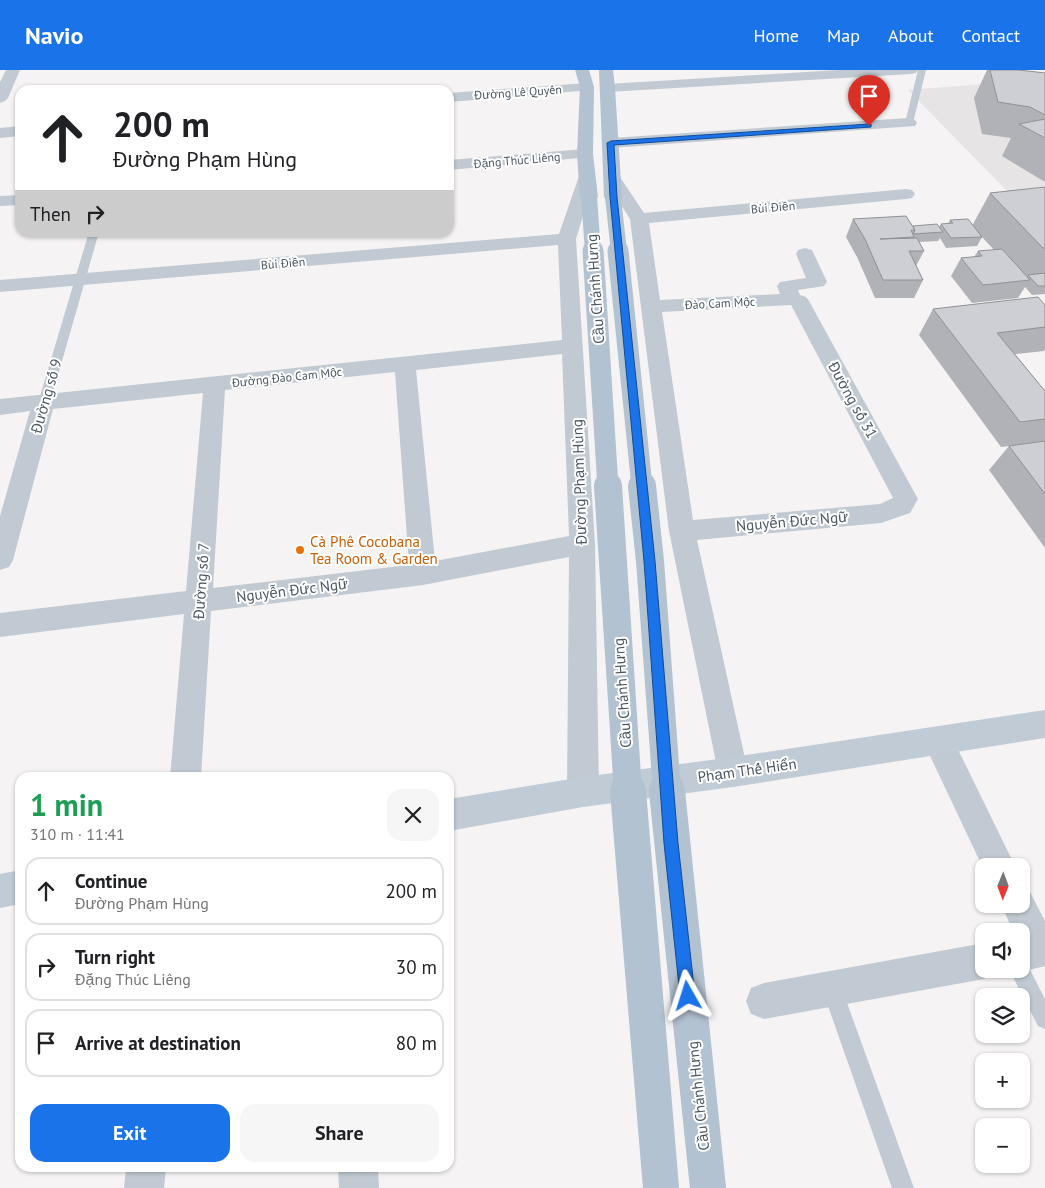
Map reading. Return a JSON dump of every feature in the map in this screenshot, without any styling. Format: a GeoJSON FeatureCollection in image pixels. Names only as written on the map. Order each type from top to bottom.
{"type":"FeatureCollection","features":[{"type":"Feature","properties":{"kind":"main road","name":"Đường Phạm Hùng"},"geometry":{"type":"LineString","coordinates":[[582,70],[586,87],[597,180]]}},
{"type":"Feature","properties":{"kind":"main road","name":"Đường Phạm Hùng"},"geometry":{"type":"LineString","coordinates":[[597,180],[611,143],[606,70]]}},
{"type":"Feature","properties":{"kind":"main road","name":"Cầu Chánh Hưng"},"geometry":{"type":"LineString","coordinates":[[597,180],[630,819],[661,1188]]}},
{"type":"Feature","properties":{"kind":"main road","name":"Cầu Chánh Hưng"},"geometry":{"type":"LineString","coordinates":[[597,180],[650,561],[671,843],[708,1188]]}},
{"type":"Feature","properties":{"kind":"main road","name":"Phạm Thế Hiển"},"geometry":{"type":"LineString","coordinates":[[454,814],[584,792],[733,772],[1045,724]]}},
{"type":"Feature","properties":{"kind":"main road"},"geometry":{"type":"LineString","coordinates":[[0,891],[15,888]]}},
{"type":"Feature","properties":{"kind":"street"},"geometry":{"type":"LineString","coordinates":[[0,98],[13,70]]}},
{"type":"Feature","properties":{"kind":"street"},"geometry":{"type":"LineString","coordinates":[[608,88],[911,70]]}},
{"type":"Feature","properties":{"kind":"street","name":"Đường Lê Quyên"},"geometry":{"type":"LineString","coordinates":[[454,98],[586,87]]}},
{"type":"Feature","properties":{"kind":"street"},"geometry":{"type":"LineString","coordinates":[[611,143],[908,123]]}},
{"type":"Feature","properties":{"kind":"street"},"geometry":{"type":"LineString","coordinates":[[0,133],[15,132]]}},
{"type":"Feature","properties":{"kind":"street","name":"Đặng Thúc Liêng"},"geometry":{"type":"LineString","coordinates":[[454,166],[597,180]]}},
{"type":"Feature","properties":{"kind":"street"},"geometry":{"type":"LineString","coordinates":[[597,180],[639,219],[682,531],[733,772]]}},
{"type":"Feature","properties":{"kind":"street","name":"Đường Phạm Hùng"},"geometry":{"type":"LineString","coordinates":[[584,792],[582,544],[567,239],[597,180]]}},
{"type":"Feature","properties":{"kind":"street","name":"Bùi Điền"},"geometry":{"type":"LineString","coordinates":[[639,219],[906,194]]}},
{"type":"Feature","properties":{"kind":"street"},"geometry":{"type":"LineString","coordinates":[[0,201],[15,200]]}},
{"type":"Feature","properties":{"kind":"street","name":"Bùi Điền"},"geometry":{"type":"LineString","coordinates":[[0,286],[567,239]]}},
{"type":"Feature","properties":{"kind":"street"},"geometry":{"type":"LineString","coordinates":[[791,299],[787,286],[816,282],[806,254]]}},
{"type":"Feature","properties":{"kind":"street","name":"Đào Cam Mộc"},"geometry":{"type":"LineString","coordinates":[[650,307],[791,299]]}},
{"type":"Feature","properties":{"kind":"street","name":"Đường số 31"},"geometry":{"type":"LineString","coordinates":[[791,299],[799,301],[903,491],[906,499],[901,506]]}},
{"type":"Feature","properties":{"kind":"street","name":"Đường Đào Cam Mộc"},"geometry":{"type":"LineString","coordinates":[[0,407],[573,346]]}},
{"type":"Feature","properties":{"kind":"street"},"geometry":{"type":"LineString","coordinates":[[405,364],[423,574]]}},
{"type":"Feature","properties":{"kind":"street","name":"Đường số 7"},"geometry":{"type":"LineString","coordinates":[[185,772],[215,384]]}},
{"type":"Feature","properties":{"kind":"street","name":"Đường số 9"},"geometry":{"type":"LineString","coordinates":[[0,560],[44,403]]}},
{"type":"Feature","properties":{"kind":"street","name":"Nguyễn Đức Ngữ"},"geometry":{"type":"LineString","coordinates":[[682,531],[881,513],[901,506]]}},
{"type":"Feature","properties":{"kind":"street","name":"Nguyễn Đức Ngữ"},"geometry":{"type":"LineString","coordinates":[[0,625],[423,574],[582,544]]}},
{"type":"Feature","properties":{"kind":"street"},"geometry":{"type":"LineString","coordinates":[[938,741],[996,858]]}},
{"type":"Feature","properties":{"kind":"street"},"geometry":{"type":"LineString","coordinates":[[1030,928],[1041,950],[1030,952]]}},
{"type":"Feature","properties":{"kind":"street"},"geometry":{"type":"LineString","coordinates":[[764,1001],[975,963]]}},
{"type":"Feature","properties":{"kind":"street"},"geometry":{"type":"LineString","coordinates":[[144,1188],[146,1172]]}},
{"type":"Feature","properties":{"kind":"street"},"geometry":{"type":"LineString","coordinates":[[358,1172],[359,1188]]}},
{"type":"Feature","properties":{"kind":"lane"},"geometry":{"type":"LineString","coordinates":[[908,123],[922,70]]}},
{"type":"Feature","properties":{"kind":"lane","name":"Đường số 9"},"geometry":{"type":"LineString","coordinates":[[44,403],[93,237]]}},
{"type":"Feature","properties":{"kind":"lane"},"geometry":{"type":"LineString","coordinates":[[1024,978],[1045,1019]]}},
{"type":"Feature","properties":{"kind":"lane"},"geometry":{"type":"LineString","coordinates":[[832,989],[903,1188]]}},
{"type":"Feature","properties":{"kind":"shaded area"},"geometry":{"type":"Polygon","coordinates":[[[1045,79],[1045,189],[1008,192],[908,90],[1045,79]]]}},
{"type":"Feature","properties":{"kind":"building"},"geometry":{"type":"Polygon","coordinates":[[[990,70],[1019,70],[1045,73],[1045,115],[1030,107],[998,102],[990,70]]]}},
{"type":"Feature","properties":{"kind":"building"},"geometry":{"type":"Polygon","coordinates":[[[1045,119],[1045,138],[1019,124],[1045,119]]]}},
{"type":"Feature","properties":{"kind":"building"},"geometry":{"type":"Polygon","coordinates":[[[1045,187],[1045,248],[1043,248],[990,193],[1045,187]]]}},
{"type":"Feature","properties":{"kind":"building"},"geometry":{"type":"Polygon","coordinates":[[[906,216],[915,230],[911,230],[914,237],[880,239],[917,238],[924,251],[909,251],[923,280],[883,280],[865,239],[853,219],[906,216]]]}},
{"type":"Feature","properties":{"kind":"building"},"geometry":{"type":"Polygon","coordinates":[[[968,219],[982,237],[951,238],[941,224],[953,223],[950,220],[968,219]]]}},
{"type":"Feature","properties":{"kind":"building"},"geometry":{"type":"Polygon","coordinates":[[[937,224],[943,232],[913,234],[915,230],[913,226],[937,224]]]}},
{"type":"Feature","properties":{"kind":"building"},"geometry":{"type":"Polygon","coordinates":[[[1002,249],[1030,280],[983,285],[961,258],[982,256],[978,251],[1002,249]]]}},
{"type":"Feature","properties":{"kind":"building"},"geometry":{"type":"Polygon","coordinates":[[[1045,273],[1045,286],[1038,286],[1028,275],[1045,273]]]}},
{"type":"Feature","properties":{"kind":"building"},"geometry":{"type":"Polygon","coordinates":[[[1038,297],[1045,305],[1045,327],[997,333],[1045,391],[1045,419],[1020,422],[933,309],[1038,297]]]}},
{"type":"Feature","properties":{"kind":"building"},"geometry":{"type":"Polygon","coordinates":[[[1045,441],[1045,494],[1009,446],[1045,441]]]}},
{"type":"Feature","properties":{"kind":"place","name":"Cà Phê Cocobana Tea Room & Garden"},"geometry":{"type":"Point","coordinates":[300,550]}},
{"type":"Feature","properties":{"kind":"route"},"geometry":{"type":"LineString","coordinates":[[688,996],[671,843],[650,561],[613,197],[611,143],[869,126]]}}]}
